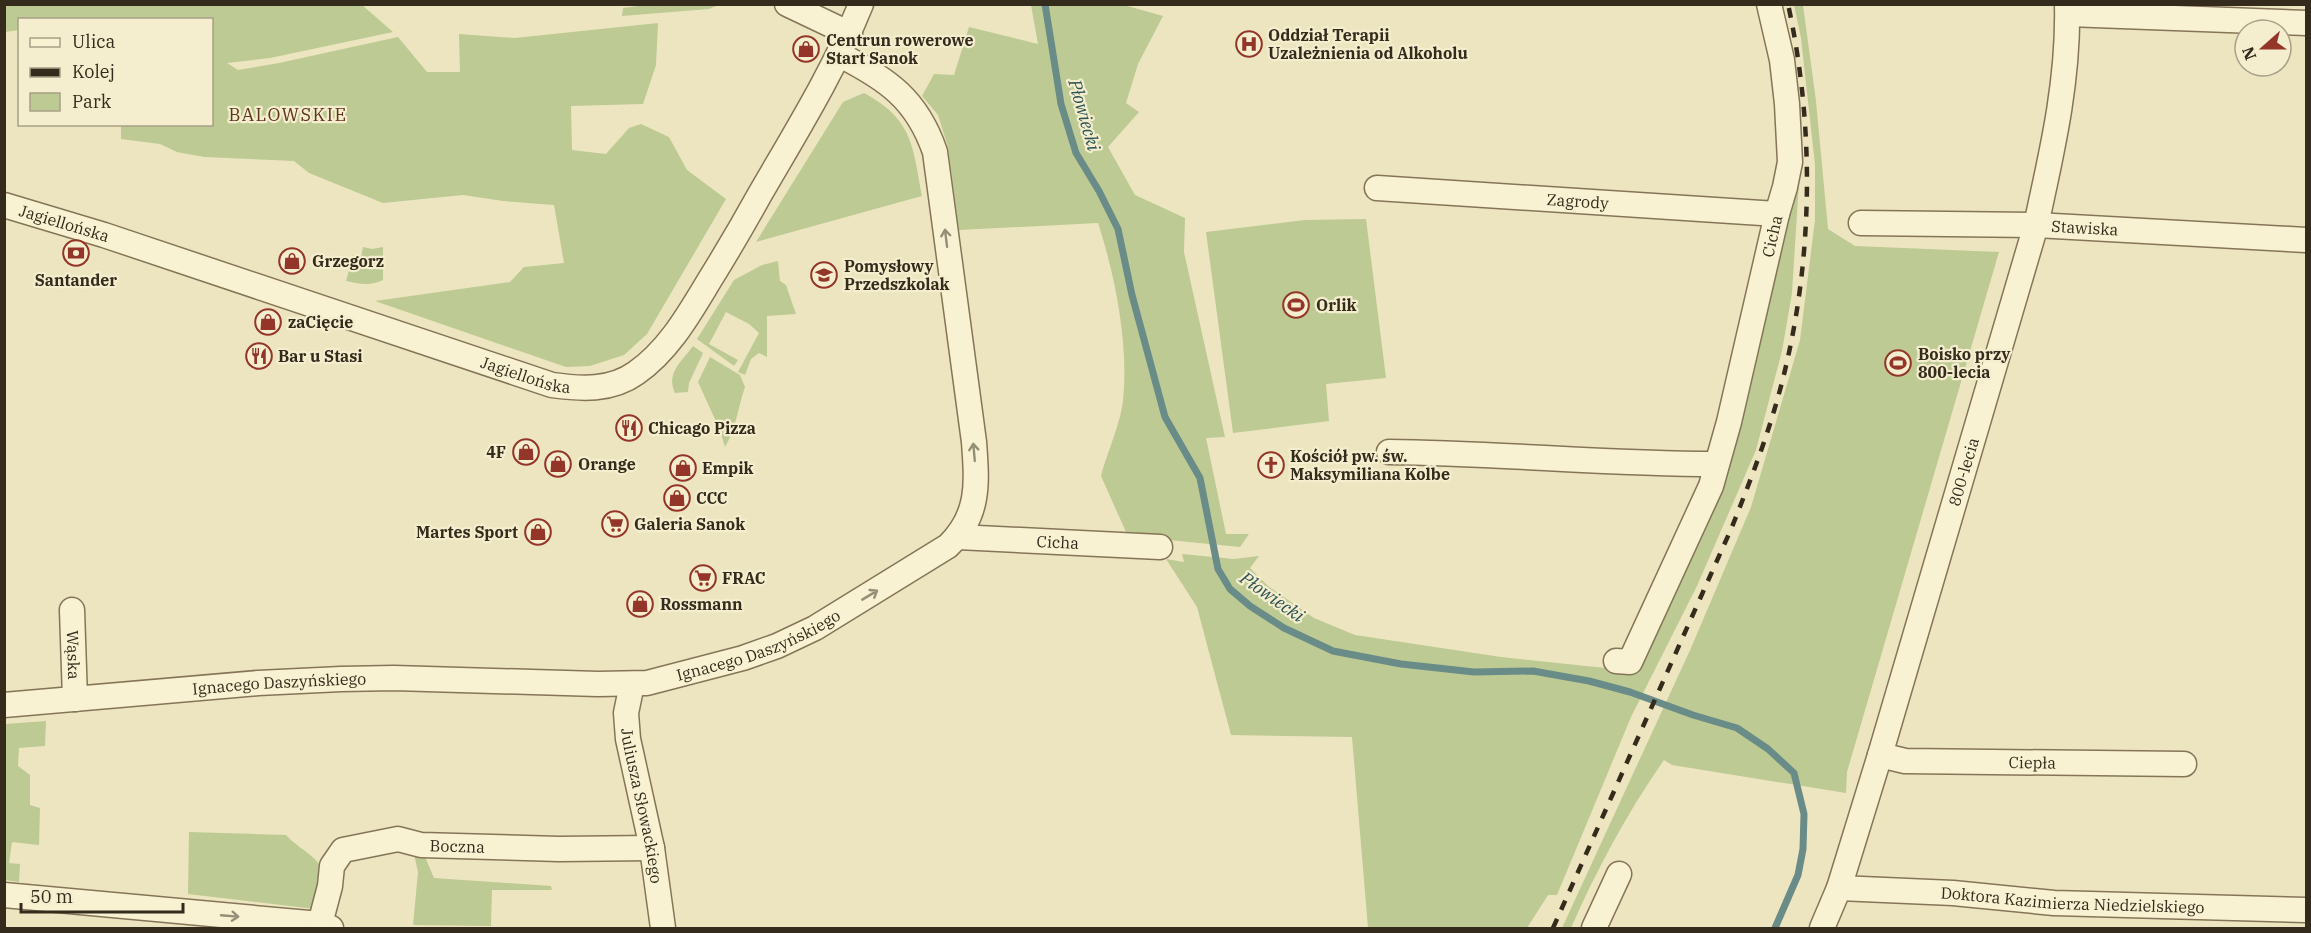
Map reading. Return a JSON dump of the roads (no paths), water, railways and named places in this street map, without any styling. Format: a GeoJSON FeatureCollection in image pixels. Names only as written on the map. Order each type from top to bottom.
{"type":"FeatureCollection","features":[{"type":"Feature","properties":{"kind":"street","name":"Ignacego Daszyńskiego"},"geometry":{"type":"LineString","coordinates":[[4,705],[258,683],[341,679],[647,683],[743,658],[777,646],[815,628],[937,555],[958,537],[970,519],[977,484],[974,442],[934,152],[927,130],[905,97],[872,71],[845,44],[787,4]]}},
{"type":"Feature","properties":{"kind":"street","name":"Jagiellońska"},"geometry":{"type":"LineString","coordinates":[[4,205],[104,235],[552,385],[578,389],[609,386],[635,374],[660,353],[681,327],[845,44],[861,4]]}},
{"type":"Feature","properties":{"kind":"street","name":"Cicha"},"geometry":{"type":"LineString","coordinates":[[1616,661],[1630,662],[1711,486],[1729,422],[1790,162],[1788,104],[1782,60],[1769,4]]}},
{"type":"Feature","properties":{"kind":"street"},"geometry":{"type":"LineString","coordinates":[[2068,9],[2307,23]]}},
{"type":"Feature","properties":{"kind":"street","name":"800-lecia"},"geometry":{"type":"LineString","coordinates":[[1822,928],[1839,888],[1880,755],[2036,225],[2057,127],[2063,84],[2068,9]]}},
{"type":"Feature","properties":{"kind":"street","name":"Zagrody"},"geometry":{"type":"LineString","coordinates":[[1377,188],[1777,214]]}},
{"type":"Feature","properties":{"kind":"street","name":"Stawiska"},"geometry":{"type":"LineString","coordinates":[[1861,223],[2036,225],[2307,240]]}},
{"type":"Feature","properties":{"kind":"street"},"geometry":{"type":"LineString","coordinates":[[1389,452],[1653,464],[1716,464]]}},
{"type":"Feature","properties":{"kind":"street","name":"Cicha"},"geometry":{"type":"LineString","coordinates":[[958,537],[1160,547]]}},
{"type":"Feature","properties":{"kind":"street","name":"Wąska"},"geometry":{"type":"LineString","coordinates":[[72,610],[75,699]]}},
{"type":"Feature","properties":{"kind":"street","name":"Juliusza Słowackiego"},"geometry":{"type":"LineString","coordinates":[[632,684],[626,713],[628,739],[652,848],[663,928]]}},
{"type":"Feature","properties":{"kind":"street","name":"Ciepła"},"geometry":{"type":"LineString","coordinates":[[1880,755],[1905,761],[2184,764]]}},
{"type":"Feature","properties":{"kind":"street","name":"Boczna"},"geometry":{"type":"LineString","coordinates":[[325,926],[332,866],[342,850],[398,839],[433,845],[559,849],[652,848]]}},
{"type":"Feature","properties":{"kind":"street"},"geometry":{"type":"LineString","coordinates":[[1594,928],[1619,874]]}},
{"type":"Feature","properties":{"kind":"street","name":"Doktora Kazimierza Niedzielskiego"},"geometry":{"type":"LineString","coordinates":[[1839,888],[1953,893],[2054,903],[2307,910]]}},
{"type":"Feature","properties":{"kind":"street"},"geometry":{"type":"LineString","coordinates":[[4,895],[325,926]]}},
{"type":"Feature","properties":{"kind":"waterway","name":"Płowiecki"},"geometry":{"type":"LineString","coordinates":[[1045,4],[1061,104],[1076,153],[1118,229],[1132,295],[1165,417],[1200,478],[1218,569],[1230,589],[1250,606],[1284,628],[1333,651],[1401,664],[1474,672],[1533,671],[1589,681],[1630,692],[1737,728],[1768,749],[1794,773],[1804,814],[1803,849],[1798,875],[1775,928]]}},
{"type":"Feature","properties":{"kind":"railway"},"geometry":{"type":"LineString","coordinates":[[1553,928],[1732,527],[1764,441],[1787,362],[1797,311],[1807,209],[1804,105],[1788,4]]}},
{"type":"Feature","properties":{"kind":"place","name":"Oddział Terapii Uzależnienia od Alkoholu"},"geometry":{"type":"Point","coordinates":[1249,44]}},
{"type":"Feature","properties":{"kind":"place","name":"Centrun rowerowe Start Sanok"},"geometry":{"type":"Point","coordinates":[806,49]}},
{"type":"Feature","properties":{"kind":"place","name":"Santander"},"geometry":{"type":"Point","coordinates":[76,253]}},
{"type":"Feature","properties":{"kind":"place","name":"Grzegorz"},"geometry":{"type":"Point","coordinates":[292,261]}},
{"type":"Feature","properties":{"kind":"place","name":"Pomysłowy Przedszkolak"},"geometry":{"type":"Point","coordinates":[824,275]}},
{"type":"Feature","properties":{"kind":"place","name":"Orlik"},"geometry":{"type":"Point","coordinates":[1296,305]}},
{"type":"Feature","properties":{"kind":"place","name":"zaCięcie"},"geometry":{"type":"Point","coordinates":[268,322]}},
{"type":"Feature","properties":{"kind":"place","name":"Bar u Stasi"},"geometry":{"type":"Point","coordinates":[259,356]}},
{"type":"Feature","properties":{"kind":"place","name":"Boisko przy 800-lecia"},"geometry":{"type":"Point","coordinates":[1898,363]}},
{"type":"Feature","properties":{"kind":"place","name":"Chicago Pizza"},"geometry":{"type":"Point","coordinates":[629,428]}},
{"type":"Feature","properties":{"kind":"place","name":"4F"},"geometry":{"type":"Point","coordinates":[526,452]}},
{"type":"Feature","properties":{"kind":"place","name":"Orange"},"geometry":{"type":"Point","coordinates":[558,464]}},
{"type":"Feature","properties":{"kind":"place","name":"Kościół pw. św. Maksymiliana Kolbe"},"geometry":{"type":"Point","coordinates":[1271,465]}},
{"type":"Feature","properties":{"kind":"place","name":"Empik"},"geometry":{"type":"Point","coordinates":[683,468]}},
{"type":"Feature","properties":{"kind":"place","name":"CCC"},"geometry":{"type":"Point","coordinates":[677,498]}},
{"type":"Feature","properties":{"kind":"place","name":"Galeria Sanok"},"geometry":{"type":"Point","coordinates":[615,524]}},
{"type":"Feature","properties":{"kind":"place","name":"Martes Sport"},"geometry":{"type":"Point","coordinates":[538,532]}},
{"type":"Feature","properties":{"kind":"place","name":"FRAC"},"geometry":{"type":"Point","coordinates":[703,578]}},
{"type":"Feature","properties":{"kind":"place","name":"Rossmann"},"geometry":{"type":"Point","coordinates":[640,604]}},
{"type":"Feature","properties":{"kind":"district","name":"BALOWSKIE"},"geometry":{"type":"Point","coordinates":[288,115]}}]}
